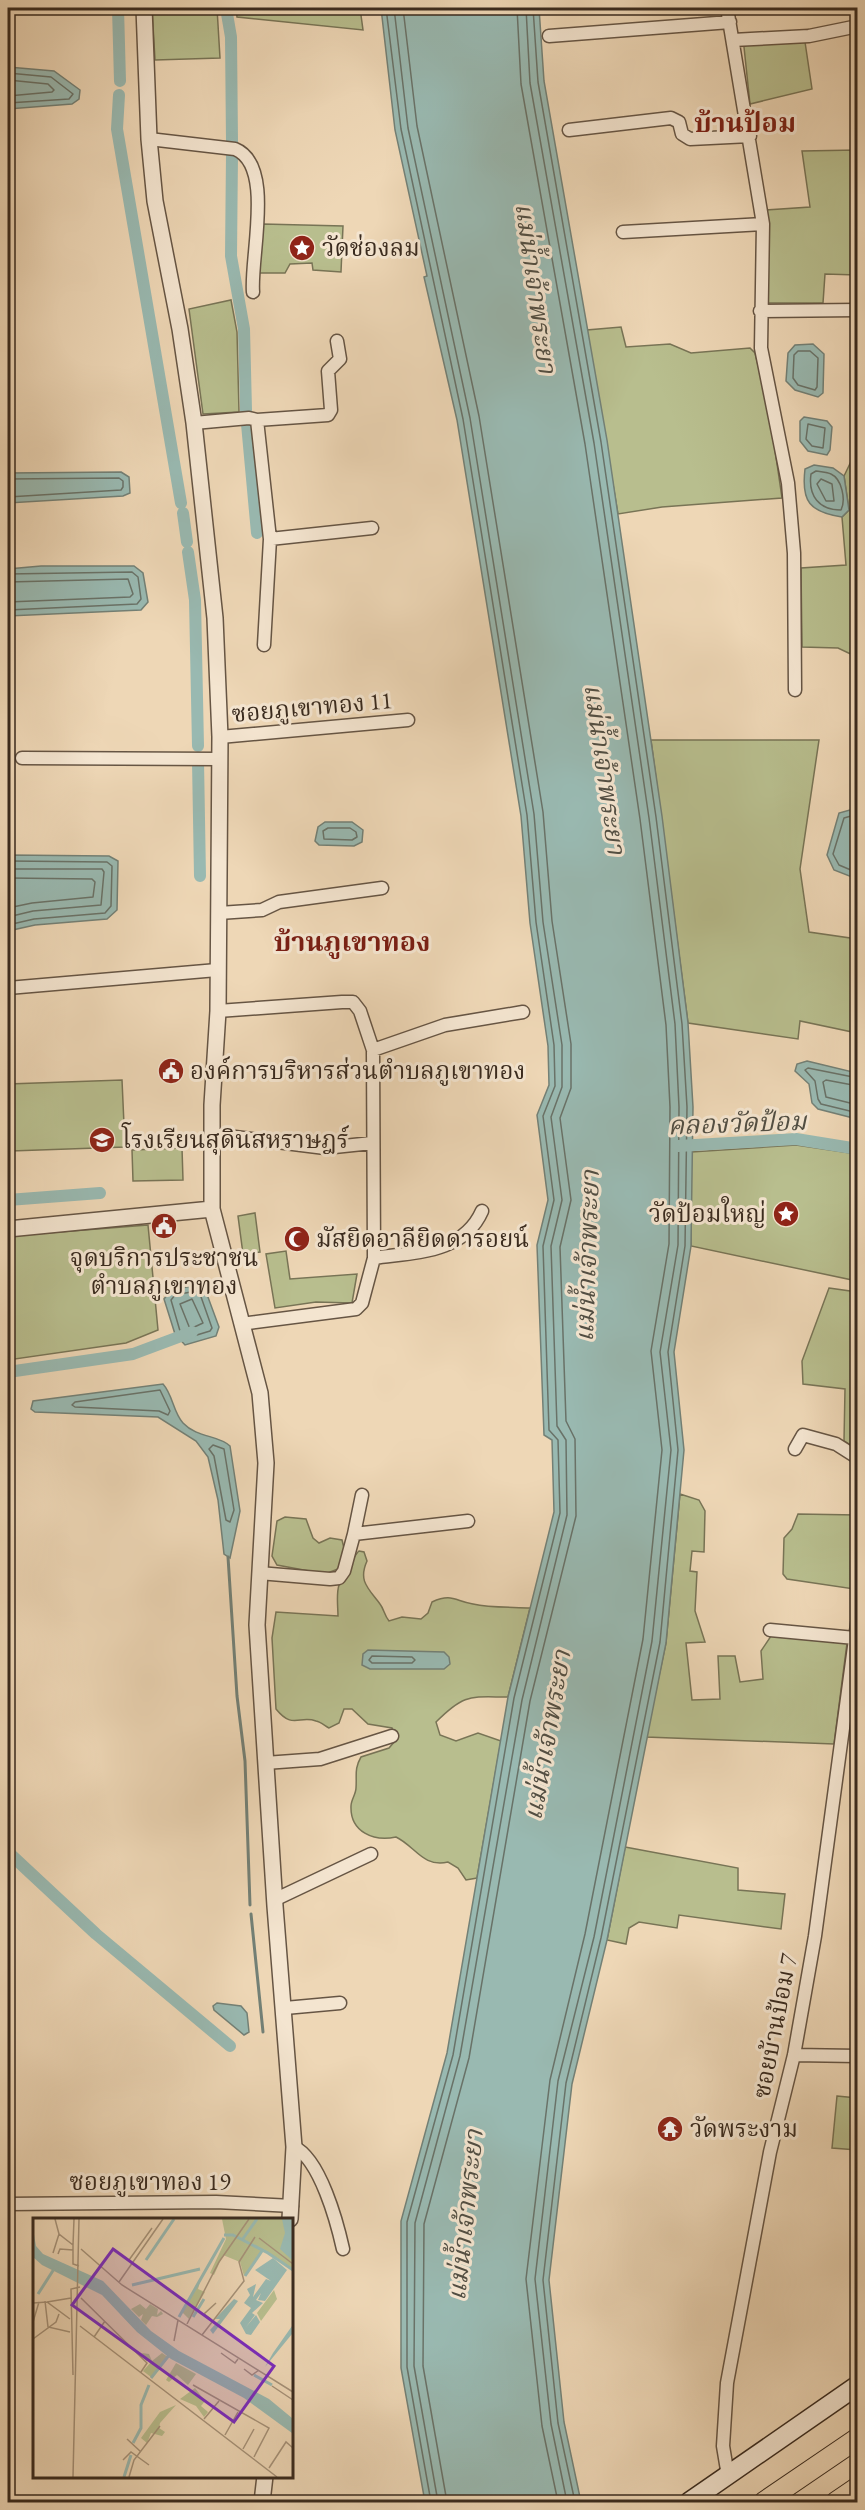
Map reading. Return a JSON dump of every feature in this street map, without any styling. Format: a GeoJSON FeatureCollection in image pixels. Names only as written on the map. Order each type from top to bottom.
{"type":"FeatureCollection","features":[{"type":"Feature","properties":{"kind":"main road"},"geometry":{"type":"LineString","coordinates":[[689,2502],[858,2385]]}},
{"type":"Feature","properties":{"kind":"main road"},"geometry":{"type":"LineString","coordinates":[[764,2502],[858,2438]]}},
{"type":"Feature","properties":{"kind":"main road"},"geometry":{"type":"LineString","coordinates":[[836,2502],[858,2487]]}},
{"type":"Feature","properties":{"kind":"street"},"geometry":{"type":"LineString","coordinates":[[144,8],[148,139],[155,201],[180,329],[194,423],[215,618],[220,737],[218,1011],[211,1134],[212,1209],[260,1393],[266,1463],[265,1516],[256,1624],[274,1900],[285,2008],[294,2146],[291,2213]]}},
{"type":"Feature","properties":{"kind":"street"},"geometry":{"type":"LineString","coordinates":[[727,8],[764,224],[760,311],[761,348],[788,483],[794,553],[795,690]]}},
{"type":"Feature","properties":{"kind":"street"},"geometry":{"type":"LineString","coordinates":[[549,36],[730,22]]}},
{"type":"Feature","properties":{"kind":"street"},"geometry":{"type":"LineString","coordinates":[[733,40],[809,36],[858,26]]}},
{"type":"Feature","properties":{"kind":"street"},"geometry":{"type":"LineString","coordinates":[[569,130],[671,118],[679,122],[682,134],[690,139],[750,136]]}},
{"type":"Feature","properties":{"kind":"street"},"geometry":{"type":"LineString","coordinates":[[148,139],[236,149],[246,153],[250,160],[258,197],[251,274],[253,292]]}},
{"type":"Feature","properties":{"kind":"street"},"geometry":{"type":"LineString","coordinates":[[623,232],[764,224]]}},
{"type":"Feature","properties":{"kind":"street"},"geometry":{"type":"LineString","coordinates":[[760,311],[858,310]]}},
{"type":"Feature","properties":{"kind":"street"},"geometry":{"type":"LineString","coordinates":[[194,423],[328,415],[331,410],[328,371],[340,359],[337,341]]}},
{"type":"Feature","properties":{"kind":"street"},"geometry":{"type":"LineString","coordinates":[[257,420],[270,539],[264,645]]}},
{"type":"Feature","properties":{"kind":"street"},"geometry":{"type":"LineString","coordinates":[[270,539],[372,528]]}},
{"type":"Feature","properties":{"kind":"street","name":"ซอยภูเขาทอง 11"},"geometry":{"type":"LineString","coordinates":[[220,737],[408,720]]}},
{"type":"Feature","properties":{"kind":"street"},"geometry":{"type":"LineString","coordinates":[[22,758],[219,759]]}},
{"type":"Feature","properties":{"kind":"street"},"geometry":{"type":"LineString","coordinates":[[219,913],[261,910],[279,902],[382,888]]}},
{"type":"Feature","properties":{"kind":"street"},"geometry":{"type":"LineString","coordinates":[[8,988],[217,970]]}},
{"type":"Feature","properties":{"kind":"street"},"geometry":{"type":"LineString","coordinates":[[218,1011],[353,1002],[360,1011],[373,1050],[374,1258],[362,1303],[356,1309],[241,1324]]}},
{"type":"Feature","properties":{"kind":"street"},"geometry":{"type":"LineString","coordinates":[[373,1050],[445,1025],[523,1012]]}},
{"type":"Feature","properties":{"kind":"street"},"geometry":{"type":"LineString","coordinates":[[211,1134],[325,1148],[372,1143]]}},
{"type":"Feature","properties":{"kind":"street"},"geometry":{"type":"LineString","coordinates":[[8,1229],[212,1209]]}},
{"type":"Feature","properties":{"kind":"street"},"geometry":{"type":"LineString","coordinates":[[374,1258],[441,1248],[453,1243],[476,1224],[482,1211]]}},
{"type":"Feature","properties":{"kind":"street"},"geometry":{"type":"LineString","coordinates":[[795,1449],[802,1435],[836,1444],[858,1458]]}},
{"type":"Feature","properties":{"kind":"street"},"geometry":{"type":"LineString","coordinates":[[259,1573],[339,1578],[344,1571],[362,1495]]}},
{"type":"Feature","properties":{"kind":"street"},"geometry":{"type":"LineString","coordinates":[[354,1534],[468,1521]]}},
{"type":"Feature","properties":{"kind":"street","name":"ซอยบ้านป้อม 7"},"geometry":{"type":"LineString","coordinates":[[728,2476],[723,2446],[727,2384],[770,2152],[794,2055],[814,1936],[858,1617]]}},
{"type":"Feature","properties":{"kind":"street"},"geometry":{"type":"LineString","coordinates":[[770,1630],[855,1638]]}},
{"type":"Feature","properties":{"kind":"street"},"geometry":{"type":"LineString","coordinates":[[265,1763],[320,1759],[392,1736]]}},
{"type":"Feature","properties":{"kind":"street"},"geometry":{"type":"LineString","coordinates":[[274,1900],[372,1854]]}},
{"type":"Feature","properties":{"kind":"street"},"geometry":{"type":"LineString","coordinates":[[285,2008],[340,2003]]}},
{"type":"Feature","properties":{"kind":"street"},"geometry":{"type":"LineString","coordinates":[[794,2055],[858,2056]]}},
{"type":"Feature","properties":{"kind":"street"},"geometry":{"type":"LineString","coordinates":[[294,2146],[309,2157],[336,2216],[343,2249]]}},
{"type":"Feature","properties":{"kind":"street","name":"ซอยภูเขาทอง 19"},"geometry":{"type":"LineString","coordinates":[[8,2204],[216,2202],[291,2213]]}},
{"type":"Feature","properties":{"kind":"street"},"geometry":{"type":"LineString","coordinates":[[262,2502],[265,2477]]}},
{"type":"Feature","properties":{"kind":"green space"},"geometry":{"type":"Polygon","coordinates":[[[152,8],[217,8],[220,58],[155,60],[152,8]]]}},
{"type":"Feature","properties":{"kind":"green space"},"geometry":{"type":"Polygon","coordinates":[[[236,8],[360,8],[363,30],[237,17],[236,8]]]}},
{"type":"Feature","properties":{"kind":"green space"},"geometry":{"type":"Polygon","coordinates":[[[805,42],[812,89],[750,104],[744,47],[748,43],[805,42]]]}},
{"type":"Feature","properties":{"kind":"green space"},"geometry":{"type":"Polygon","coordinates":[[[857,150],[857,275],[825,274],[823,303],[765,303],[766,210],[810,207],[802,151],[857,150]]]}},
{"type":"Feature","properties":{"kind":"green space"},"geometry":{"type":"Polygon","coordinates":[[[263,224],[343,226],[341,272],[313,270],[312,263],[290,264],[285,273],[259,273],[263,224]]]}},
{"type":"Feature","properties":{"kind":"green space"},"geometry":{"type":"Polygon","coordinates":[[[231,300],[237,332],[239,412],[203,414],[189,309],[231,300]]]}},
{"type":"Feature","properties":{"kind":"green space"},"geometry":{"type":"Polygon","coordinates":[[[621,327],[626,347],[670,344],[691,353],[750,348],[755,353],[769,409],[782,498],[662,507],[618,514],[587,330],[621,327]]]}},
{"type":"Feature","properties":{"kind":"green space"},"geometry":{"type":"Polygon","coordinates":[[[857,449],[857,657],[838,648],[802,647],[801,568],[846,565],[842,517],[849,510],[844,476],[857,449]]]}},
{"type":"Feature","properties":{"kind":"green space"},"geometry":{"type":"Polygon","coordinates":[[[651,740],[819,740],[800,869],[809,932],[857,939],[857,1033],[800,1021],[798,1039],[688,1023],[651,740]]]}},
{"type":"Feature","properties":{"kind":"green space"},"geometry":{"type":"Polygon","coordinates":[[[122,1080],[125,1147],[11,1151],[8,1084],[122,1080]]]}},
{"type":"Feature","properties":{"kind":"green space"},"geometry":{"type":"Polygon","coordinates":[[[796,1145],[857,1154],[857,1281],[691,1246],[691,1152],[796,1145]]]}},
{"type":"Feature","properties":{"kind":"green space"},"geometry":{"type":"Polygon","coordinates":[[[182,1148],[183,1180],[133,1181],[132,1150],[182,1148]]]}},
{"type":"Feature","properties":{"kind":"green space"},"geometry":{"type":"Polygon","coordinates":[[[255,1213],[260,1252],[243,1254],[238,1216],[255,1213]]]}},
{"type":"Feature","properties":{"kind":"green space"},"geometry":{"type":"Polygon","coordinates":[[[148,1225],[158,1330],[126,1343],[8,1360],[8,1236],[148,1225]]]}},
{"type":"Feature","properties":{"kind":"green space"},"geometry":{"type":"Polygon","coordinates":[[[286,1251],[290,1279],[357,1274],[352,1303],[316,1302],[275,1308],[266,1254],[286,1251]]]}},
{"type":"Feature","properties":{"kind":"green space"},"geometry":{"type":"Polygon","coordinates":[[[829,1288],[857,1292],[852,1337],[857,1339],[857,1449],[844,1441],[845,1389],[803,1384],[802,1361],[829,1288]]]}},
{"type":"Feature","properties":{"kind":"green space"},"geometry":{"type":"Polygon","coordinates":[[[680,1494],[699,1500],[705,1511],[704,1552],[692,1551],[690,1571],[697,1572],[695,1611],[705,1642],[686,1643],[692,1700],[720,1699],[718,1656],[735,1656],[740,1682],[763,1679],[761,1651],[771,1636],[847,1643],[834,1744],[646,1737],[666,1643],[680,1494]]]}},
{"type":"Feature","properties":{"kind":"green space"},"geometry":{"type":"Polygon","coordinates":[[[798,1514],[857,1515],[858,1563],[854,1589],[787,1579],[783,1574],[784,1538],[792,1529],[798,1514]]]}},
{"type":"Feature","properties":{"kind":"green space"},"geometry":{"type":"Polygon","coordinates":[[[285,1517],[306,1519],[313,1538],[319,1543],[330,1538],[342,1540],[344,1548],[338,1569],[325,1574],[277,1565],[272,1556],[277,1521],[285,1517]]]}},
{"type":"Feature","properties":{"kind":"green space"},"geometry":{"type":"Polygon","coordinates":[[[359,1551],[364,1552],[367,1561],[364,1568],[364,1579],[368,1589],[389,1621],[402,1617],[421,1619],[428,1613],[432,1602],[444,1598],[487,1606],[530,1608],[508,1697],[476,1697],[462,1701],[436,1722],[440,1735],[456,1741],[478,1733],[501,1741],[477,1878],[466,1880],[458,1868],[448,1862],[432,1862],[396,1837],[372,1836],[359,1829],[355,1823],[351,1806],[356,1790],[359,1761],[361,1757],[389,1748],[395,1741],[392,1728],[368,1724],[352,1709],[344,1709],[339,1723],[329,1728],[320,1722],[287,1719],[276,1709],[272,1638],[276,1612],[338,1616],[339,1585],[359,1551]]]}},
{"type":"Feature","properties":{"kind":"green space"},"geometry":{"type":"Polygon","coordinates":[[[625,1847],[738,1868],[738,1890],[785,1894],[781,1929],[679,1915],[677,1928],[639,1922],[629,1928],[626,1944],[607,1940],[625,1847]]]}},
{"type":"Feature","properties":{"kind":"green space"},"geometry":{"type":"Polygon","coordinates":[[[837,2096],[857,2098],[857,2150],[832,2148],[837,2096]]]}},
{"type":"Feature","properties":{"kind":"water","name":"แม่น้ำเจ้าพระยา"},"geometry":{"type":"Polygon","coordinates":[[[381,8],[539,8],[544,81],[607,440],[662,816],[688,1023],[693,1107],[691,1246],[674,1352],[684,1450],[666,1643],[607,1940],[572,2084],[549,2280],[564,2422],[581,2502],[425,2502],[401,2368],[401,2221],[447,2053],[508,1697],[554,1512],[552,1440],[544,1435],[537,1245],[548,1200],[537,1115],[549,1085],[548,1046],[530,923],[521,816],[457,420],[424,277],[427,276],[395,130],[381,8]]]}},
{"type":"Feature","properties":{"kind":"water"},"geometry":{"type":"Polygon","coordinates":[[[8,67],[54,71],[80,90],[79,99],[72,104],[8,109],[8,67]]]}},
{"type":"Feature","properties":{"kind":"water"},"geometry":{"type":"Polygon","coordinates":[[[813,344],[824,354],[823,393],[818,397],[795,390],[786,381],[788,353],[795,345],[813,344]]]}},
{"type":"Feature","properties":{"kind":"water"},"geometry":{"type":"Polygon","coordinates":[[[857,405],[857,449],[851,443],[852,410],[857,405]]]}},
{"type":"Feature","properties":{"kind":"water"},"geometry":{"type":"Polygon","coordinates":[[[804,417],[827,421],[832,427],[830,450],[827,455],[808,451],[800,441],[800,421],[804,417]]]}},
{"type":"Feature","properties":{"kind":"water"},"geometry":{"type":"Polygon","coordinates":[[[814,465],[833,468],[844,476],[849,510],[842,517],[822,512],[810,504],[805,490],[805,469],[814,465]]]}},
{"type":"Feature","properties":{"kind":"water"},"geometry":{"type":"Polygon","coordinates":[[[121,472],[129,477],[130,493],[123,496],[8,503],[8,473],[121,472]]]}},
{"type":"Feature","properties":{"kind":"water"},"geometry":{"type":"Polygon","coordinates":[[[41,566],[134,566],[143,573],[148,602],[141,610],[8,616],[8,569],[41,566]]]}},
{"type":"Feature","properties":{"kind":"water"},"geometry":{"type":"Polygon","coordinates":[[[858,808],[857,879],[834,870],[827,855],[839,813],[858,808]]]}},
{"type":"Feature","properties":{"kind":"water"},"geometry":{"type":"Polygon","coordinates":[[[325,822],[352,822],[363,830],[362,842],[354,846],[319,845],[315,841],[318,827],[325,822]]]}},
{"type":"Feature","properties":{"kind":"water"},"geometry":{"type":"Polygon","coordinates":[[[8,855],[109,856],[118,861],[117,910],[107,919],[35,925],[8,931],[8,855]]]}},
{"type":"Feature","properties":{"kind":"water"},"geometry":{"type":"Polygon","coordinates":[[[807,1061],[857,1073],[857,1119],[818,1109],[812,1103],[809,1084],[795,1071],[797,1064],[807,1061]]]}},
{"type":"Feature","properties":{"kind":"water"},"geometry":{"type":"Polygon","coordinates":[[[197,1285],[205,1289],[219,1327],[216,1336],[185,1345],[175,1334],[164,1299],[171,1290],[197,1285]]]}},
{"type":"Feature","properties":{"kind":"water"},"geometry":{"type":"Polygon","coordinates":[[[163,1384],[183,1423],[195,1431],[230,1446],[240,1511],[230,1558],[224,1554],[218,1500],[208,1457],[196,1441],[158,1417],[35,1412],[31,1409],[33,1401],[163,1384]]]}},
{"type":"Feature","properties":{"kind":"water"},"geometry":{"type":"Polygon","coordinates":[[[368,1650],[444,1652],[449,1657],[450,1664],[444,1669],[370,1669],[362,1665],[363,1654],[368,1650]]]}},
{"type":"Feature","properties":{"kind":"water"},"geometry":{"type":"Polygon","coordinates":[[[217,2003],[241,2006],[247,2013],[249,2032],[244,2035],[214,2010],[213,2006],[217,2003]]]}},
{"type":"Feature","properties":{"kind":"waterway"},"geometry":{"type":"LineString","coordinates":[[118,8],[120,81]]}},
{"type":"Feature","properties":{"kind":"waterway"},"geometry":{"type":"LineString","coordinates":[[226,8],[231,37],[232,142]]}},
{"type":"Feature","properties":{"kind":"waterway"},"geometry":{"type":"LineString","coordinates":[[119,95],[117,129],[181,503]]}},
{"type":"Feature","properties":{"kind":"waterway"},"geometry":{"type":"LineString","coordinates":[[232,154],[231,256],[244,329],[246,410]]}},
{"type":"Feature","properties":{"kind":"waterway"},"geometry":{"type":"LineString","coordinates":[[247,424],[257,533]]}},
{"type":"Feature","properties":{"kind":"waterway"},"geometry":{"type":"LineString","coordinates":[[183,513],[187,542]]}},
{"type":"Feature","properties":{"kind":"waterway"},"geometry":{"type":"LineString","coordinates":[[188,552],[195,600],[198,746]]}},
{"type":"Feature","properties":{"kind":"waterway"},"geometry":{"type":"LineString","coordinates":[[198,761],[200,876]]}},
{"type":"Feature","properties":{"kind":"waterway","name":"คลองวัดป้อม"},"geometry":{"type":"LineString","coordinates":[[678,1146],[796,1139],[858,1149]]}},
{"type":"Feature","properties":{"kind":"waterway"},"geometry":{"type":"LineString","coordinates":[[8,1200],[100,1193]]}},
{"type":"Feature","properties":{"kind":"waterway"},"geometry":{"type":"LineString","coordinates":[[8,1372],[133,1354],[192,1332]]}},
{"type":"Feature","properties":{"kind":"waterway"},"geometry":{"type":"LineString","coordinates":[[228,1557],[237,1696],[245,1761],[250,1905]]}},
{"type":"Feature","properties":{"kind":"waterway"},"geometry":{"type":"LineString","coordinates":[[8,1852],[96,1934],[230,2046]]}},
{"type":"Feature","properties":{"kind":"waterway"},"geometry":{"type":"LineString","coordinates":[[251,1914],[263,2032]]}},
{"type":"Feature","properties":{"kind":"place","name":"วัดช่องลม"},"geometry":{"type":"Point","coordinates":[302,248]}},
{"type":"Feature","properties":{"kind":"place","name":"องค์การบริหารส่วนตำบลภูเขาทอง"},"geometry":{"type":"Point","coordinates":[171,1071]}},
{"type":"Feature","properties":{"kind":"place","name":"โรงเรียนสุดินสหราษฎร์"},"geometry":{"type":"Point","coordinates":[102,1140]}},
{"type":"Feature","properties":{"kind":"place","name":"วัดป้อมใหญ่"},"geometry":{"type":"Point","coordinates":[786,1214]}},
{"type":"Feature","properties":{"kind":"place","name":"จุดบริการประชาชน ตำบลภูเขาทอง"},"geometry":{"type":"Point","coordinates":[164,1226]}},
{"type":"Feature","properties":{"kind":"place","name":"มัสยิดอาลียิดดารอยน์"},"geometry":{"type":"Point","coordinates":[297,1239]}},
{"type":"Feature","properties":{"kind":"place","name":"วัดพระงาม"},"geometry":{"type":"Point","coordinates":[670,2129]}},
{"type":"Feature","properties":{"kind":"district","name":"บ้านป้อม"},"geometry":{"type":"Point","coordinates":[745,123]}},
{"type":"Feature","properties":{"kind":"district","name":"บ้านภูเขาทอง"},"geometry":{"type":"Point","coordinates":[352,942]}}]}
